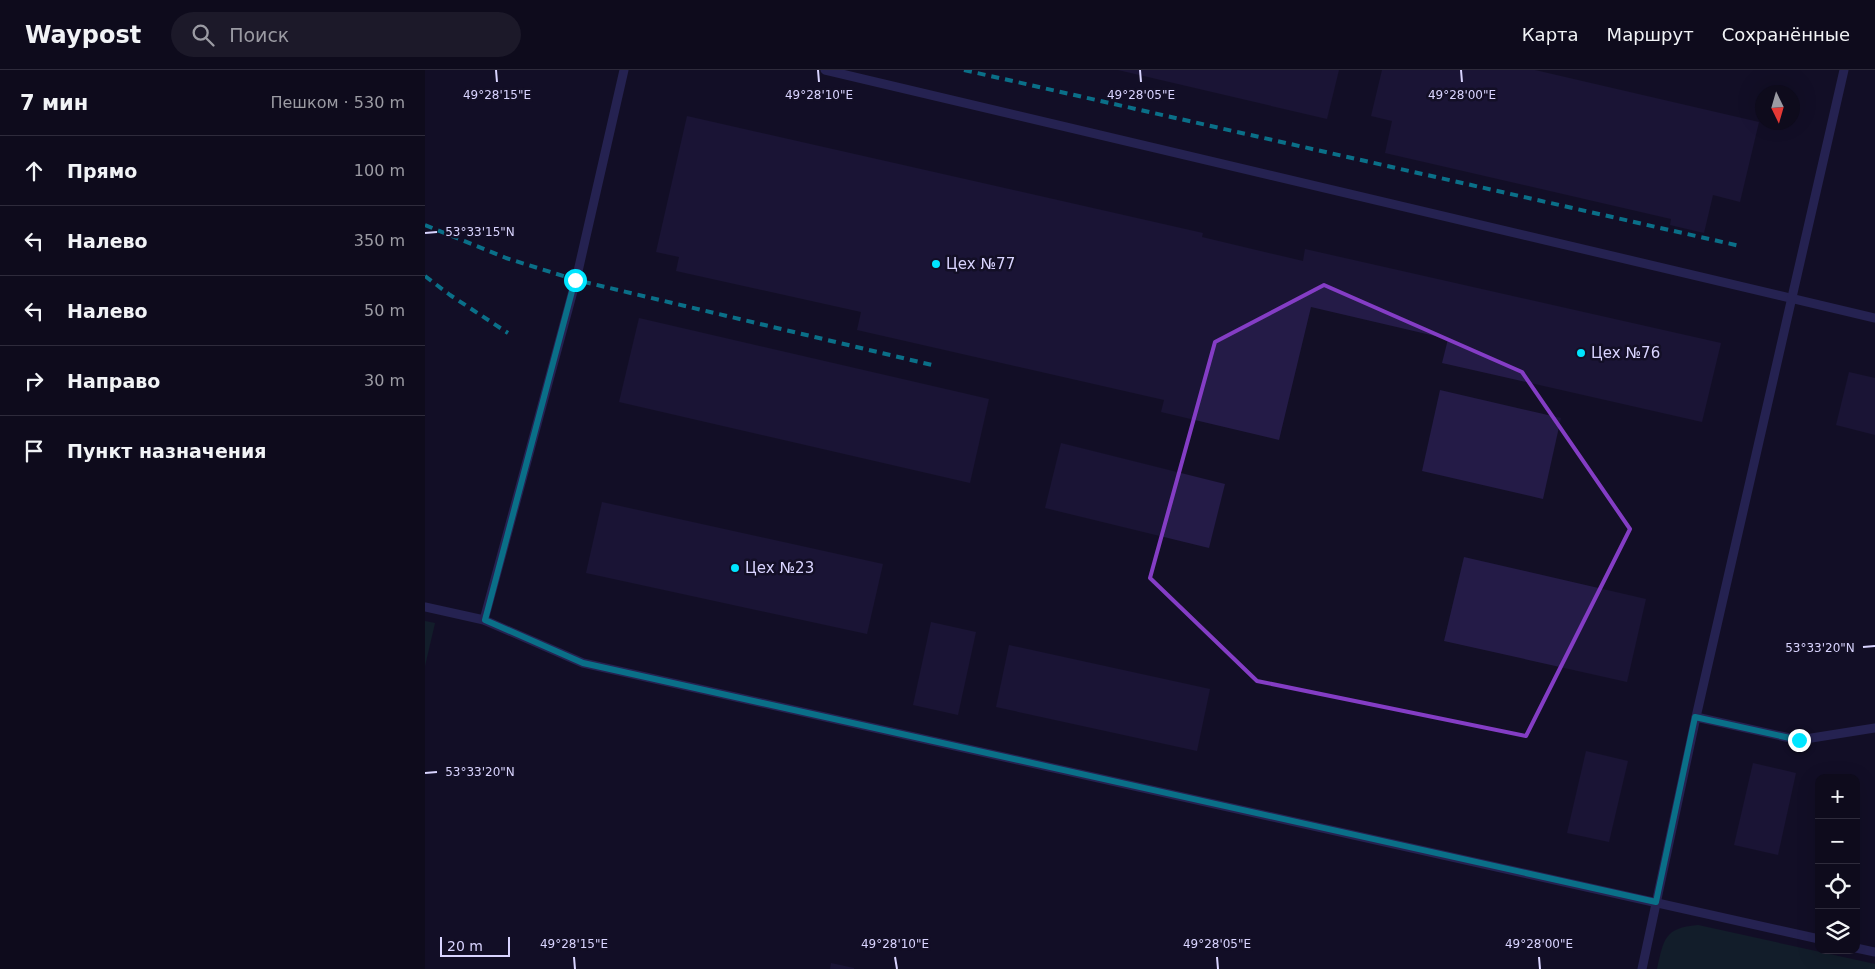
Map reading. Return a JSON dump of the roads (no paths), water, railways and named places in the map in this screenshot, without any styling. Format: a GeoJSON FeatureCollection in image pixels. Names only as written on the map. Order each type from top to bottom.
{"type":"FeatureCollection","features":[{"type":"Feature","properties":{"kind":"lane"},"geometry":{"type":"LineString","coordinates":[[485,620],[575,280],[624,70]]}},
{"type":"Feature","properties":{"kind":"lane"},"geometry":{"type":"LineString","coordinates":[[825,70],[1875,318]]}},
{"type":"Feature","properties":{"kind":"lane"},"geometry":{"type":"LineString","coordinates":[[1642,969],[1695,717],[1844,70]]}},
{"type":"Feature","properties":{"kind":"lane"},"geometry":{"type":"LineString","coordinates":[[425,607],[485,620],[583,663],[1815,938]]}},
{"type":"Feature","properties":{"kind":"lane"},"geometry":{"type":"LineString","coordinates":[[1695,717],[1799,740],[1875,728]]}},
{"type":"Feature","properties":{"kind":"lane"},"geometry":{"type":"LineString","coordinates":[[1860,949],[1875,952]]}},
{"type":"Feature","properties":{"kind":"railway"},"geometry":{"type":"LineString","coordinates":[[964,70],[1740,246]]}},
{"type":"Feature","properties":{"kind":"railway"},"geometry":{"type":"LineString","coordinates":[[425,225],[506,258],[576,280],[932,365]]}},
{"type":"Feature","properties":{"kind":"railway"},"geometry":{"type":"LineString","coordinates":[[425,276],[450,295],[508,333]]}},
{"type":"Feature","properties":{"kind":"place","name":"Цех №77"},"geometry":{"type":"Point","coordinates":[936,264]}},
{"type":"Feature","properties":{"kind":"place","name":"Цех №76"},"geometry":{"type":"Point","coordinates":[1581,353]}},
{"type":"Feature","properties":{"kind":"place","name":"Цех №23"},"geometry":{"type":"Point","coordinates":[735,568]}}]}
